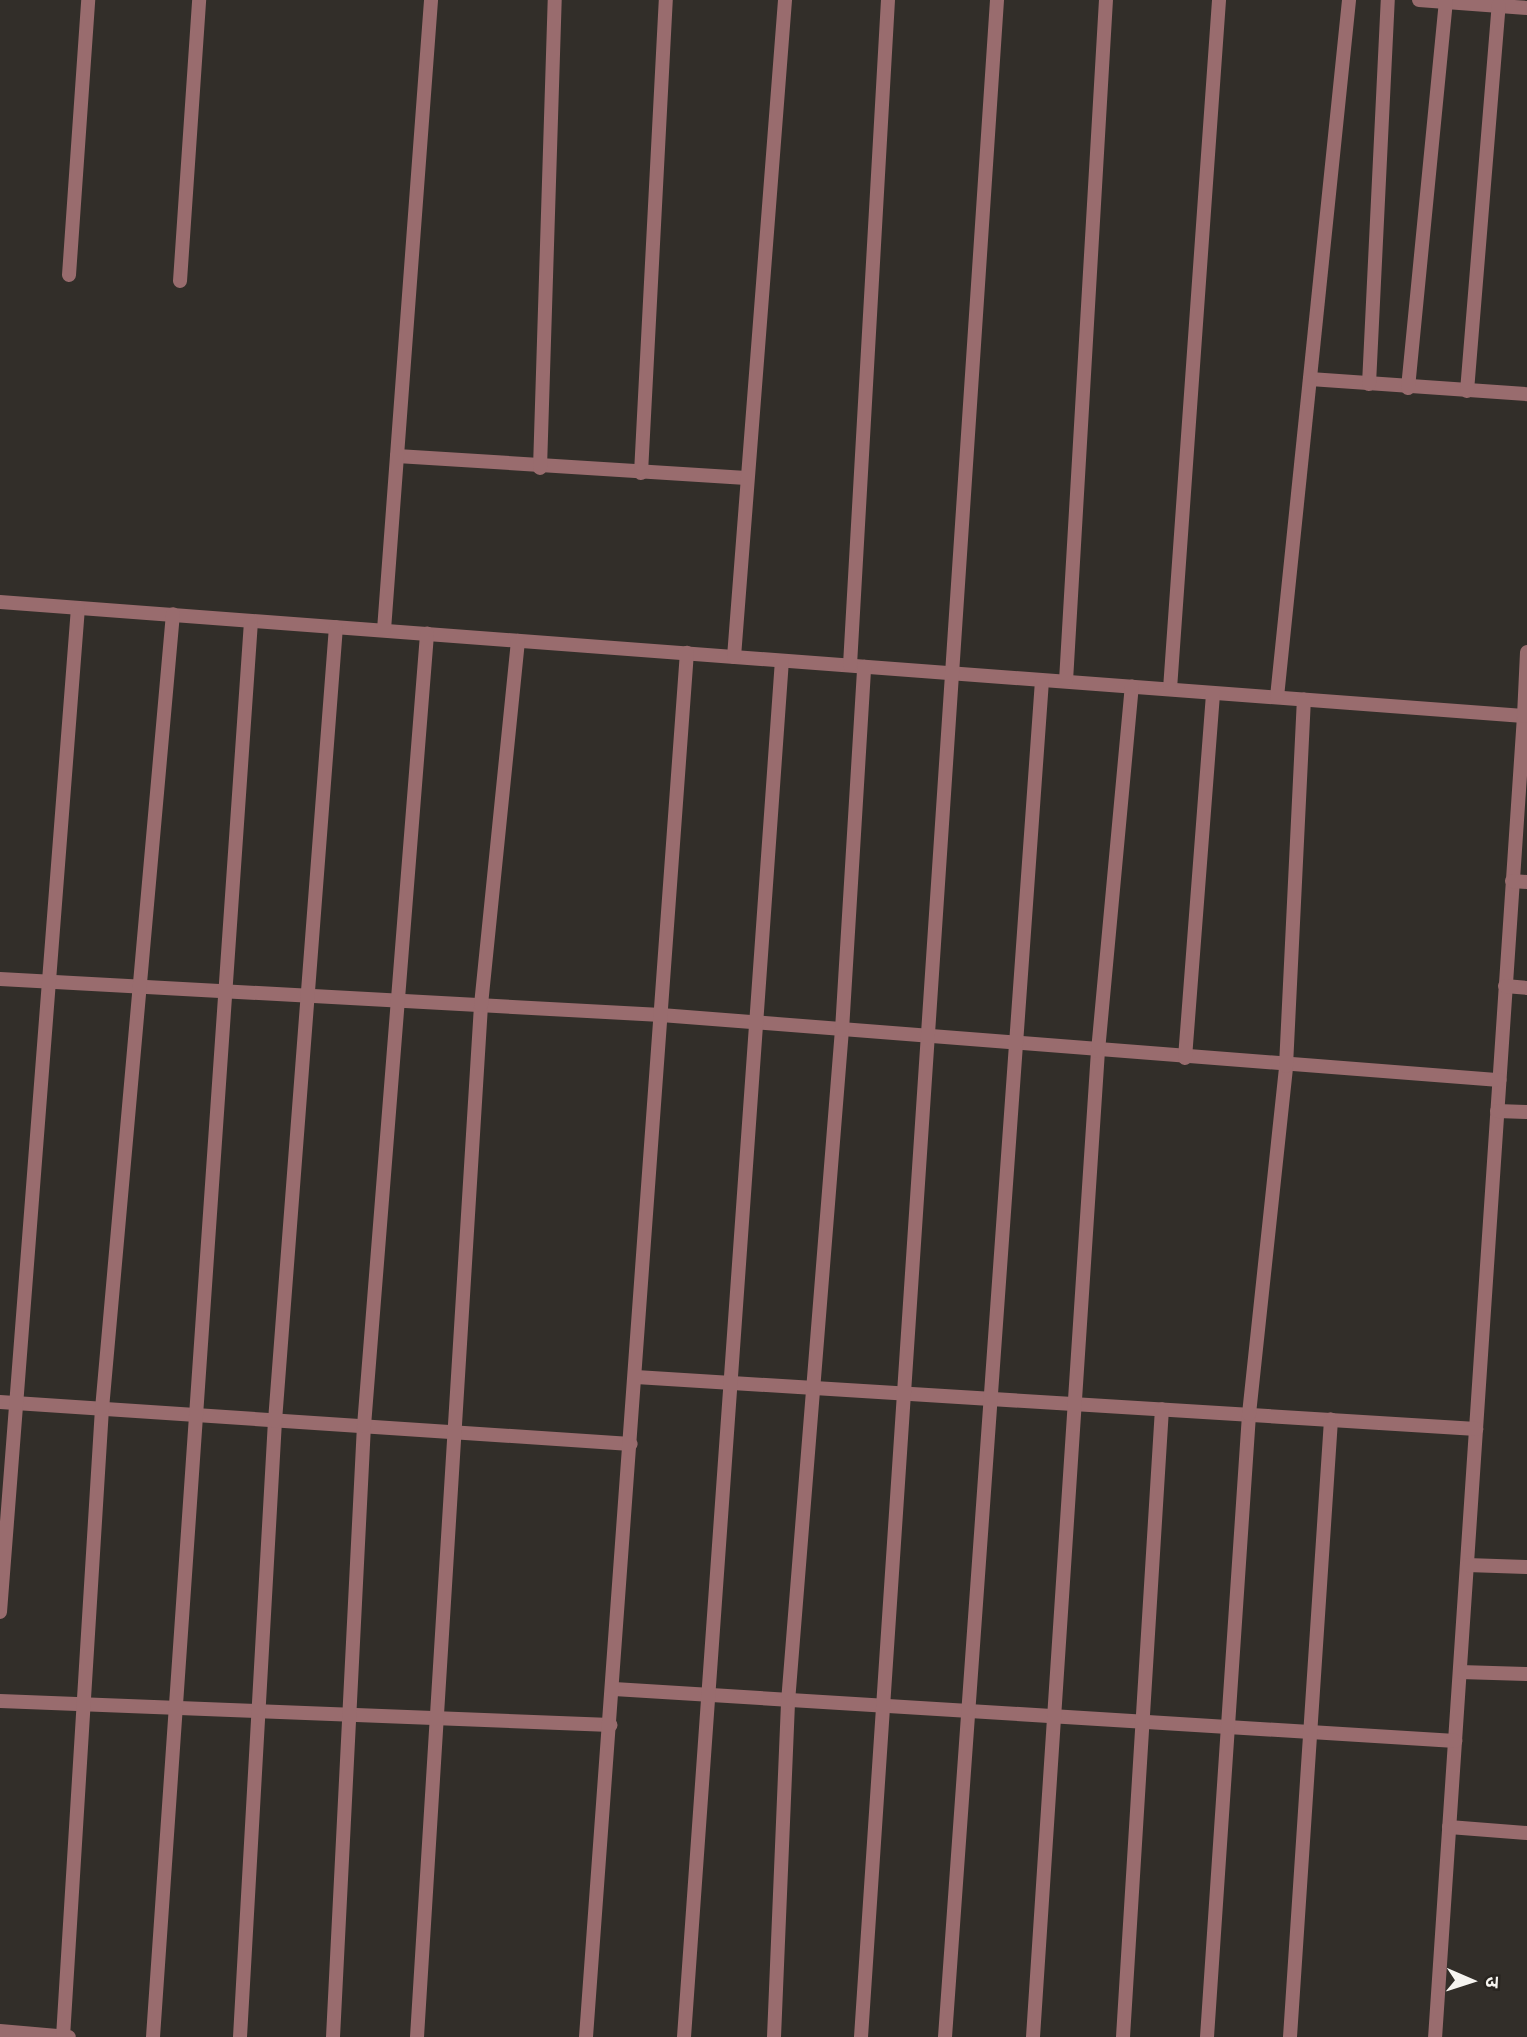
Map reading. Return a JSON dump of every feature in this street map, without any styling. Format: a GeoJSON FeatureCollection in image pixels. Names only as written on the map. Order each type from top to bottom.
{"type":"FeatureCollection","features":[{"type":"Feature","properties":{"kind":"street"},"geometry":{"type":"LineString","coordinates":[[69,275],[88,0]]}},
{"type":"Feature","properties":{"kind":"street"},"geometry":{"type":"LineString","coordinates":[[180,281],[199,0]]}},
{"type":"Feature","properties":{"kind":"street"},"geometry":{"type":"LineString","coordinates":[[384,630],[430,0]]}},
{"type":"Feature","properties":{"kind":"street"},"geometry":{"type":"LineString","coordinates":[[540,468],[555,0]]}},
{"type":"Feature","properties":{"kind":"street"},"geometry":{"type":"LineString","coordinates":[[641,473],[666,0]]}},
{"type":"Feature","properties":{"kind":"street"},"geometry":{"type":"LineString","coordinates":[[734,657],[785,0]]}},
{"type":"Feature","properties":{"kind":"street"},"geometry":{"type":"LineString","coordinates":[[774,2037],[788,1702],[842,1030],[888,0]]}},
{"type":"Feature","properties":{"kind":"street"},"geometry":{"type":"LineString","coordinates":[[861,2037],[925,1037],[956,673],[997,0]]}},
{"type":"Feature","properties":{"kind":"street"},"geometry":{"type":"LineString","coordinates":[[1066,681],[1106,0]]}},
{"type":"Feature","properties":{"kind":"street"},"geometry":{"type":"LineString","coordinates":[[1170,689],[1219,0]]}},
{"type":"Feature","properties":{"kind":"street"},"geometry":{"type":"LineString","coordinates":[[1277,697],[1349,0]]}},
{"type":"Feature","properties":{"kind":"street"},"geometry":{"type":"LineString","coordinates":[[1369,384],[1388,0]]}},
{"type":"Feature","properties":{"kind":"street"},"geometry":{"type":"LineString","coordinates":[[1419,0],[1527,8]]}},
{"type":"Feature","properties":{"kind":"street"},"geometry":{"type":"LineString","coordinates":[[1408,388],[1446,2]]}},
{"type":"Feature","properties":{"kind":"street"},"geometry":{"type":"LineString","coordinates":[[1467,391],[1499,5]]}},
{"type":"Feature","properties":{"kind":"street"},"geometry":{"type":"LineString","coordinates":[[1310,379],[1408,388],[1527,394]]}},
{"type":"Feature","properties":{"kind":"street"},"geometry":{"type":"LineString","coordinates":[[397,456],[540,468],[746,478]]}},
{"type":"Feature","properties":{"kind":"street"},"geometry":{"type":"LineString","coordinates":[[0,602],[1524,716]]}},
{"type":"Feature","properties":{"kind":"street"},"geometry":{"type":"LineString","coordinates":[[0,1612],[7,1402],[51,982],[78,608]]}},
{"type":"Feature","properties":{"kind":"street"},"geometry":{"type":"LineString","coordinates":[[0,2031],[65,2037],[83,1704],[135,987],[173,614]]}},
{"type":"Feature","properties":{"kind":"street"},"geometry":{"type":"LineString","coordinates":[[153,2037],[173,1708],[251,621]]}},
{"type":"Feature","properties":{"kind":"street"},"geometry":{"type":"LineString","coordinates":[[240,2037],[262,1712],[275,1421],[312,996],[336,627]]}},
{"type":"Feature","properties":{"kind":"street"},"geometry":{"type":"LineString","coordinates":[[333,2037],[364,1426],[393,1001],[428,634]]}},
{"type":"Feature","properties":{"kind":"street"},"geometry":{"type":"LineString","coordinates":[[417,2037],[441,1718],[451,1432],[481,1005],[518,641]]}},
{"type":"Feature","properties":{"kind":"street"},"geometry":{"type":"LineString","coordinates":[[1435,2037],[1505,986],[1520,881],[1527,652]]}},
{"type":"Feature","properties":{"kind":"street"},"geometry":{"type":"LineString","coordinates":[[586,2037],[614,1689],[687,653]]}},
{"type":"Feature","properties":{"kind":"street"},"geometry":{"type":"LineString","coordinates":[[684,2037],[782,661]]}},
{"type":"Feature","properties":{"kind":"street"},"geometry":{"type":"LineString","coordinates":[[945,2037],[965,1713],[1042,680]]}},
{"type":"Feature","properties":{"kind":"street"},"geometry":{"type":"LineString","coordinates":[[1033,2037],[1051,1717],[1098,1051],[1132,687]]}},
{"type":"Feature","properties":{"kind":"street"},"geometry":{"type":"LineString","coordinates":[[1185,1058],[1213,693]]}},
{"type":"Feature","properties":{"kind":"street"},"geometry":{"type":"LineString","coordinates":[[1207,2037],[1249,1415],[1286,1066],[1304,699]]}},
{"type":"Feature","properties":{"kind":"street"},"geometry":{"type":"LineString","coordinates":[[0,979],[661,1015],[1286,1066],[1499,1080]]}},
{"type":"Feature","properties":{"kind":"street"},"geometry":{"type":"LineString","coordinates":[[1505,986],[1527,988]]}},
{"type":"Feature","properties":{"kind":"street"},"geometry":{"type":"LineString","coordinates":[[1497,1111],[1527,1112]]}},
{"type":"Feature","properties":{"kind":"street"},"geometry":{"type":"LineString","coordinates":[[636,1377],[1476,1429]]}},
{"type":"Feature","properties":{"kind":"street"},"geometry":{"type":"LineString","coordinates":[[7,1402],[631,1444]]}},
{"type":"Feature","properties":{"kind":"street"},"geometry":{"type":"LineString","coordinates":[[1123,2037],[1139,1722],[1162,1409]]}},
{"type":"Feature","properties":{"kind":"street"},"geometry":{"type":"LineString","coordinates":[[1290,2037],[1308,1732],[1331,1419]]}},
{"type":"Feature","properties":{"kind":"street"},"geometry":{"type":"LineString","coordinates":[[1467,1564],[1527,1567]]}},
{"type":"Feature","properties":{"kind":"street"},"geometry":{"type":"LineString","coordinates":[[1460,1672],[1527,1674]]}},
{"type":"Feature","properties":{"kind":"street"},"geometry":{"type":"LineString","coordinates":[[614,1689],[883,1708],[1455,1741]]}},
{"type":"Feature","properties":{"kind":"street"},"geometry":{"type":"LineString","coordinates":[[0,1701],[611,1725]]}},
{"type":"Feature","properties":{"kind":"street"},"geometry":{"type":"LineString","coordinates":[[1449,1827],[1527,1833]]}}]}
